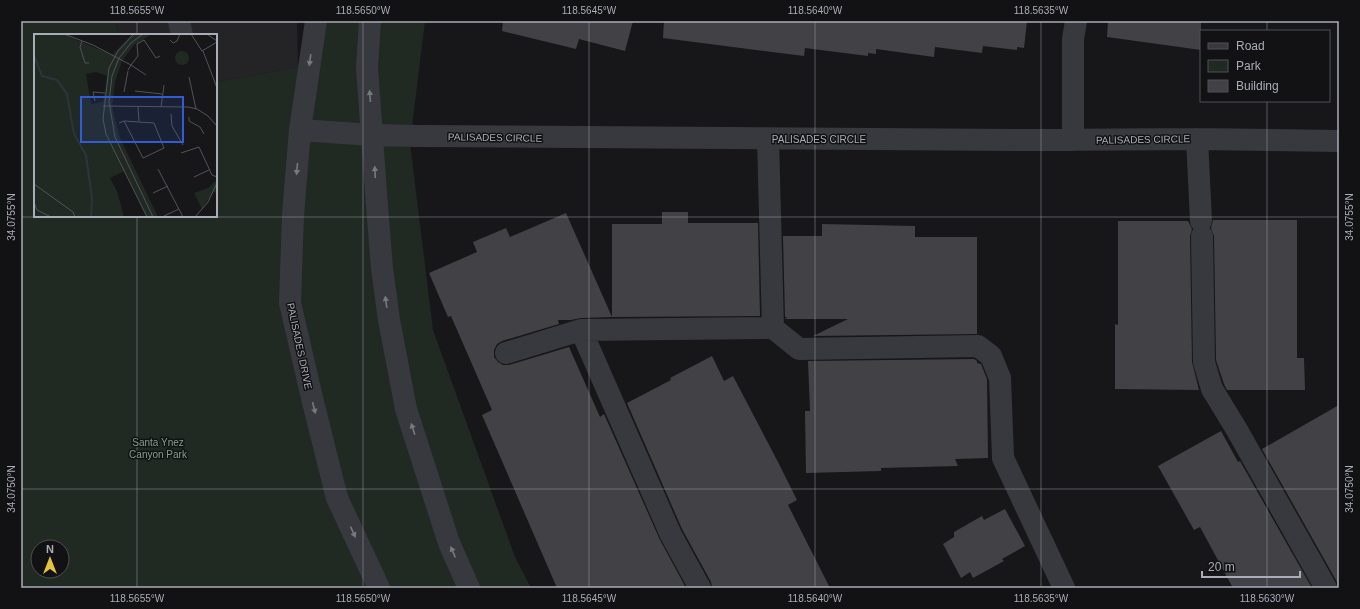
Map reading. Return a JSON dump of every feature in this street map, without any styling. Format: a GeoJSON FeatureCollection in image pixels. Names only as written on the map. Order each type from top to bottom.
{"type":"FeatureCollection","features":[{"type":"Feature","properties":{"kind":"street"},"geometry":{"type":"LineString","coordinates":[[179,21],[182,34]]}},
{"type":"Feature","properties":{"kind":"street","name":"PALISADES DRIVE"},"geometry":{"type":"LineString","coordinates":[[316,21],[300,130],[293,215],[290,303],[337,498],[379,588]]}},
{"type":"Feature","properties":{"kind":"street"},"geometry":{"type":"LineString","coordinates":[[370,21],[368,68],[372,135],[382,268],[389,320],[406,409],[449,543],[469,588]]}},
{"type":"Feature","properties":{"kind":"street"},"geometry":{"type":"LineString","coordinates":[[1073,140],[1073,39],[1076,21]]}},
{"type":"Feature","properties":{"kind":"street","name":"PALISADES CIRCLE"},"geometry":{"type":"LineString","coordinates":[[300,130],[372,135],[768,139],[1197,139],[1339,141]]}},
{"type":"Feature","properties":{"kind":"street"},"geometry":{"type":"LineString","coordinates":[[768,139],[773,328]]}},
{"type":"Feature","properties":{"kind":"street"},"geometry":{"type":"LineString","coordinates":[[1197,139],[1201,228],[1204,362],[1212,388],[1326,588]]}},
{"type":"Feature","properties":{"kind":"street"},"geometry":{"type":"LineString","coordinates":[[506,353],[581,330],[773,328],[799,349],[978,346],[991,356],[1000,378],[1003,458],[1064,588]]}},
{"type":"Feature","properties":{"kind":"street"},"geometry":{"type":"LineString","coordinates":[[581,330],[671,535],[700,588]]}},
{"type":"Feature","properties":{"kind":"shaded area"},"geometry":{"type":"Polygon","coordinates":[[[114,21],[297,21],[298,67],[217,82],[217,34],[119,34],[114,21]]]}},
{"type":"Feature","properties":{"kind":"green space","name":"Santa Ynez Canyon Park"},"geometry":{"type":"Polygon","coordinates":[[[21,21],[114,21],[119,34],[34,34],[34,217],[217,217],[217,82],[298,67],[306,21],[425,21],[410,143],[433,330],[515,557],[531,588],[21,588],[21,21]]]}},
{"type":"Feature","properties":{"kind":"building"},"geometry":{"type":"Polygon","coordinates":[[[503,21],[633,21],[625,51],[579,39],[576,49],[502,31],[503,21]]]}},
{"type":"Feature","properties":{"kind":"building"},"geometry":{"type":"Polygon","coordinates":[[[664,21],[1027,21],[1024,48],[1017,47],[1017,50],[983,46],[982,53],[935,47],[934,57],[876,49],[876,54],[868,53],[868,56],[805,48],[804,56],[663,38],[664,21]]]}},
{"type":"Feature","properties":{"kind":"building"},"geometry":{"type":"Polygon","coordinates":[[[1108,21],[1201,21],[1200,50],[1107,37],[1108,21]]]}},
{"type":"Feature","properties":{"kind":"building"},"geometry":{"type":"Polygon","coordinates":[[[662,212],[688,212],[688,223],[758,223],[760,316],[612,317],[612,224],[662,224],[662,212]]]}},
{"type":"Feature","properties":{"kind":"building"},"geometry":{"type":"Polygon","coordinates":[[[566,213],[612,317],[558,320],[559,324],[502,341],[497,344],[494,350],[494,357],[503,365],[509,365],[569,347],[600,417],[604,414],[660,540],[686,588],[557,588],[482,415],[492,410],[451,316],[448,317],[429,273],[477,252],[473,242],[506,228],[510,237],[566,213]]]}},
{"type":"Feature","properties":{"kind":"building"},"geometry":{"type":"Polygon","coordinates":[[[1213,220],[1297,220],[1297,358],[1304,358],[1305,390],[1227,390],[1216,360],[1214,236],[1211,228],[1213,220]]]}},
{"type":"Feature","properties":{"kind":"building"},"geometry":{"type":"Polygon","coordinates":[[[1118,221],[1188,221],[1192,229],[1190,236],[1192,362],[1199,390],[1115,389],[1115,324],[1118,325],[1118,221]]]}},
{"type":"Feature","properties":{"kind":"building"},"geometry":{"type":"Polygon","coordinates":[[[822,224],[915,226],[915,237],[977,237],[977,334],[813,336],[848,319],[785,319],[787,317],[785,317],[783,236],[822,236],[822,224]]]}},
{"type":"Feature","properties":{"kind":"building"},"geometry":{"type":"Polygon","coordinates":[[[712,356],[724,381],[733,376],[779,464],[797,500],[788,505],[830,588],[712,588],[711,582],[682,529],[627,403],[712,356]]]}},
{"type":"Feature","properties":{"kind":"building"},"geometry":{"type":"Polygon","coordinates":[[[974,359],[977,363],[981,364],[987,379],[988,458],[955,459],[958,466],[881,468],[881,471],[806,473],[805,411],[810,411],[808,361],[974,359]]]}},
{"type":"Feature","properties":{"kind":"building"},"geometry":{"type":"Polygon","coordinates":[[[1339,405],[1338,588],[1337,582],[1262,449],[1339,405]]]}},
{"type":"Feature","properties":{"kind":"building"},"geometry":{"type":"Polygon","coordinates":[[[1221,431],[1238,462],[1240,461],[1312,588],[1233,588],[1200,527],[1194,530],[1158,466],[1221,431]]]}},
{"type":"Feature","properties":{"kind":"building"},"geometry":{"type":"Polygon","coordinates":[[[1005,509],[1025,546],[1002,559],[1004,561],[973,578],[970,572],[961,578],[943,544],[954,537],[954,532],[982,516],[984,520],[1005,509]]]}}]}
